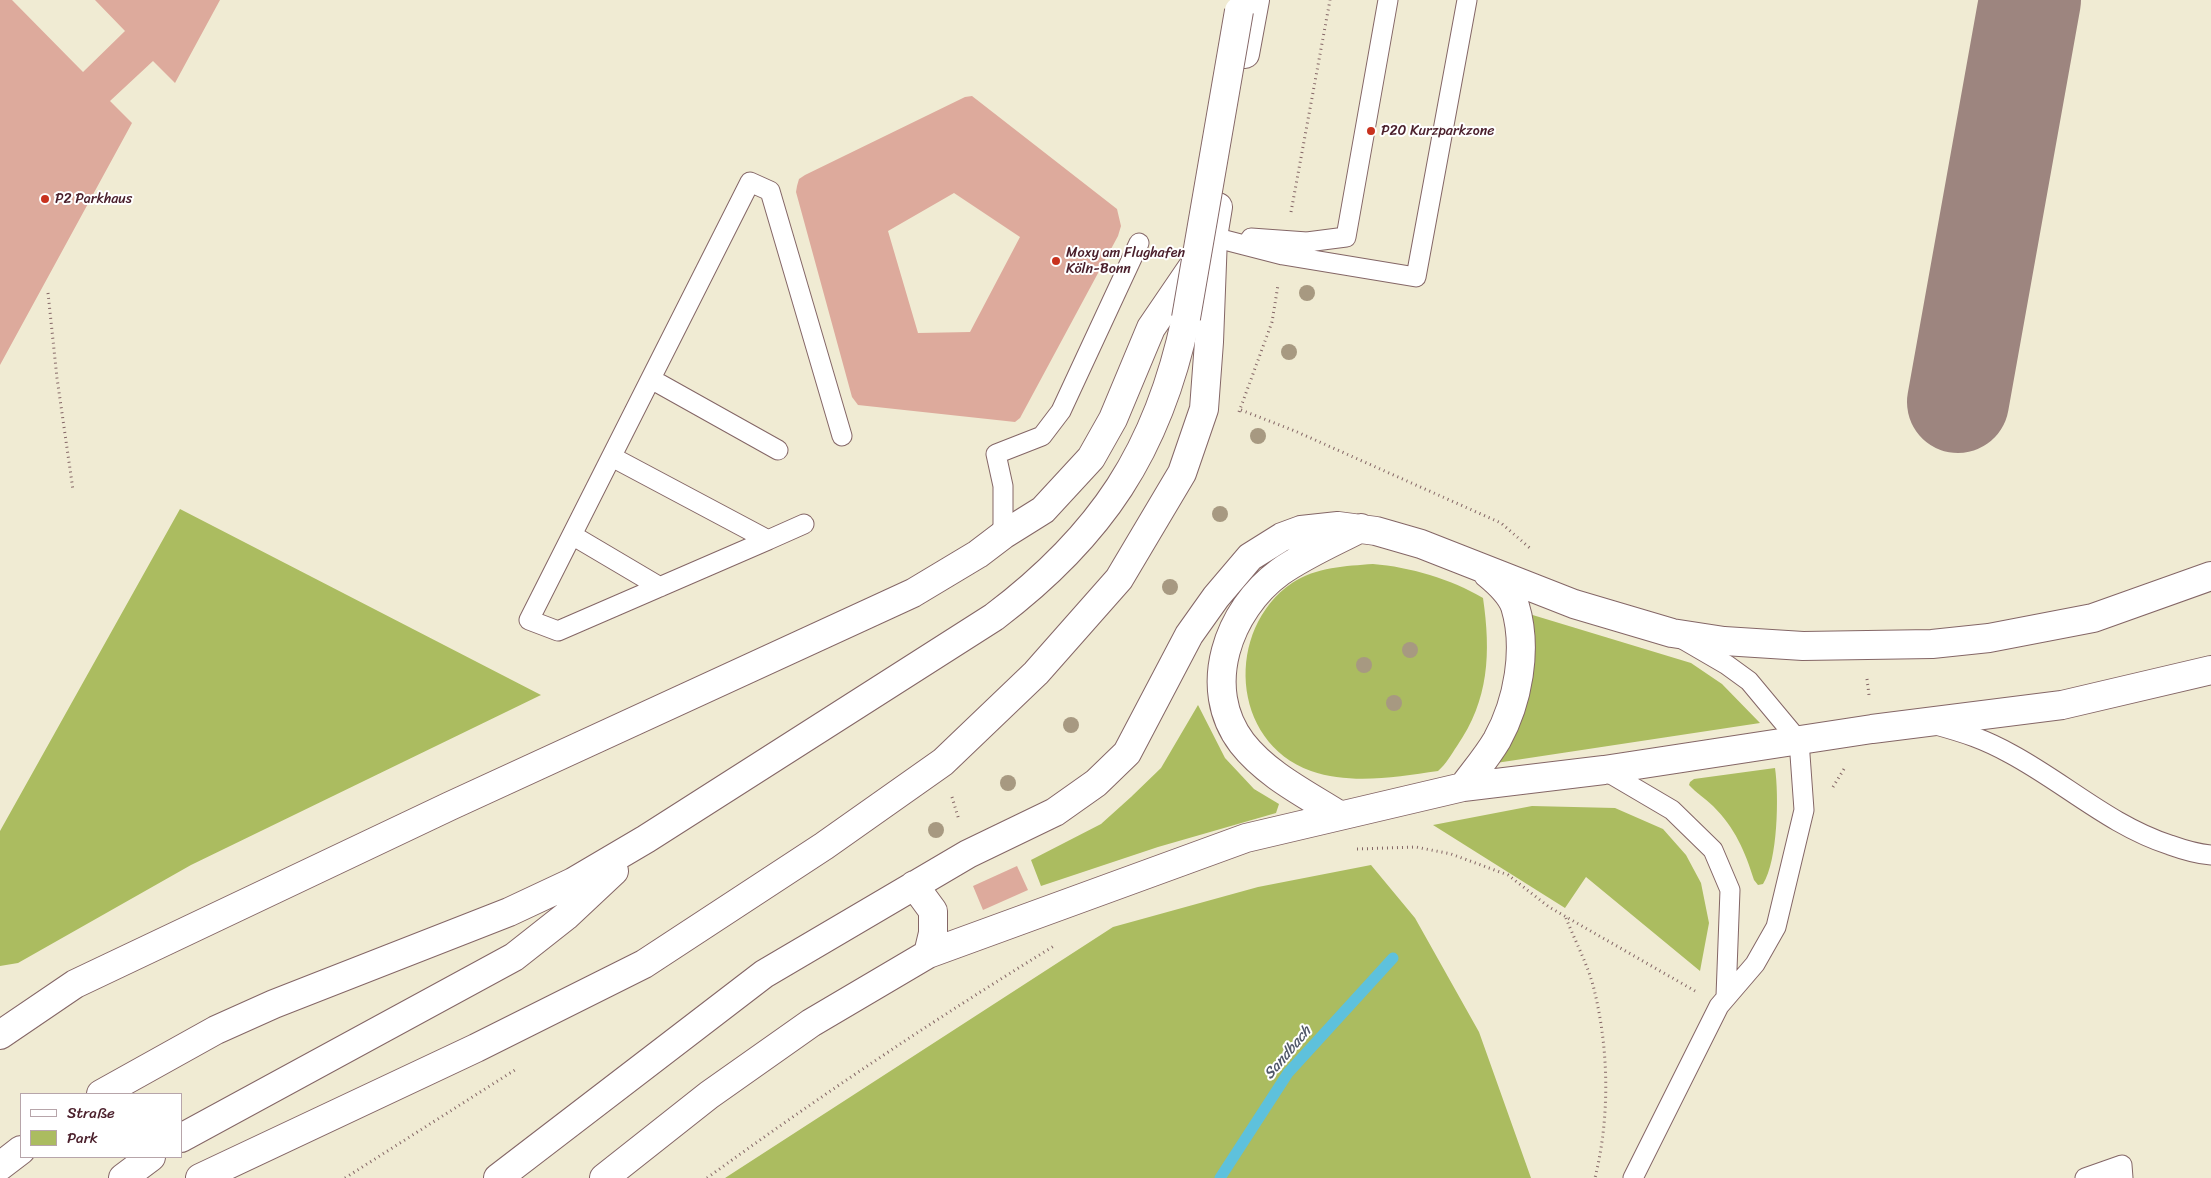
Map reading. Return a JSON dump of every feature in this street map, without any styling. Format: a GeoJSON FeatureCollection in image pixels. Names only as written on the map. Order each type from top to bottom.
{"type":"FeatureCollection","features":[{"type":"Feature","properties":{"kind":"street"},"geometry":{"type":"LineString","coordinates":[[103,1093],[216,1030],[265,1008],[509,912],[574,882],[646,839],[994,617],[1047,574],[1105,510],[1137,458],[1169,386],[1179,353],[1240,0]]}},
{"type":"Feature","properties":{"kind":"street"},"geometry":{"type":"LineString","coordinates":[[200,1178],[476,1048],[644,964],[824,846],[943,762],[1036,673],[1119,579],[1182,472],[1204,410],[1213,237],[1255,0]]}},
{"type":"Feature","properties":{"kind":"street"},"geometry":{"type":"LineString","coordinates":[[0,1035],[75,984],[432,815],[913,593],[978,554],[1003,535],[1043,510],[1091,458],[1113,419],[1151,328],[1213,237]]}},
{"type":"Feature","properties":{"kind":"street"},"geometry":{"type":"LineString","coordinates":[[498,1178],[764,974],[968,854],[1054,812],[1096,783],[1127,753],[1190,635],[1216,597],[1250,557],[1282,537],[1302,530],[1338,526],[1376,531],[1421,544],[1574,604],[1672,633],[1724,641],[1803,646],[1932,644],[1989,638],[2093,618],[2211,576]]}},
{"type":"Feature","properties":{"kind":"street"},"geometry":{"type":"LineString","coordinates":[[1339,815],[1272,772],[1242,743],[1225,713],[1220,684],[1227,646],[1234,629],[1243,612],[1259,592],[1280,572],[1361,528]]}},
{"type":"Feature","properties":{"kind":"street"},"geometry":{"type":"LineString","coordinates":[[1463,787],[1484,761],[1504,725],[1516,687],[1520,666],[1520,634],[1514,605],[1501,585],[1481,568]]}},
{"type":"Feature","properties":{"kind":"street"},"geometry":{"type":"LineString","coordinates":[[604,1178],[709,1095],[810,1023],[928,954],[1246,838],[1463,787],[1604,770],[1872,729],[2062,705],[2211,670]]}},
{"type":"Feature","properties":{"kind":"street"},"geometry":{"type":"LineString","coordinates":[[182,1137],[514,957],[566,916],[646,839]]}},
{"type":"Feature","properties":{"kind":"street"},"geometry":{"type":"LineString","coordinates":[[914,885],[933,911],[933,933],[928,954]]}},
{"type":"Feature","properties":{"kind":"street"},"geometry":{"type":"LineString","coordinates":[[0,1166],[20,1151]]}},
{"type":"Feature","properties":{"kind":"street"},"geometry":{"type":"LineString","coordinates":[[123,1178],[150,1158]]}},
{"type":"Feature","properties":{"kind":"lane"},"geometry":{"type":"LineString","coordinates":[[1213,237],[1286,239],[1307,242],[1346,237],[1388,0]]}},
{"type":"Feature","properties":{"kind":"lane"},"geometry":{"type":"LineString","coordinates":[[1213,237],[1283,255],[1416,277],[1467,0]]}},
{"type":"Feature","properties":{"kind":"lane"},"geometry":{"type":"LineString","coordinates":[[804,524],[558,631],[530,620],[750,182],[770,191],[842,436]]}},
{"type":"Feature","properties":{"kind":"lane"},"geometry":{"type":"LineString","coordinates":[[1003,535],[1003,486],[996,454],[1042,436],[1061,411],[1139,242]]}},
{"type":"Feature","properties":{"kind":"lane"},"geometry":{"type":"LineString","coordinates":[[651,379],[778,450]]}},
{"type":"Feature","properties":{"kind":"lane"},"geometry":{"type":"LineString","coordinates":[[612,457],[768,540]]}},
{"type":"Feature","properties":{"kind":"lane"},"geometry":{"type":"LineString","coordinates":[[572,535],[660,586]]}},
{"type":"Feature","properties":{"kind":"lane"},"geometry":{"type":"LineString","coordinates":[[1634,1178],[1723,1001],[1755,964],[1776,927],[1804,810],[1799,741],[1749,681],[1727,665],[1672,633]]}},
{"type":"Feature","properties":{"kind":"lane"},"geometry":{"type":"LineString","coordinates":[[1927,723],[1974,735],[2012,754],[2110,818],[2152,839],[2198,854],[2211,855]]}},
{"type":"Feature","properties":{"kind":"lane"},"geometry":{"type":"LineString","coordinates":[[1604,770],[1672,810],[1713,850],[1730,890],[1723,1001]]}},
{"type":"Feature","properties":{"kind":"lane"},"geometry":{"type":"LineString","coordinates":[[2086,1178],[2123,1172]]}},
{"type":"Feature","properties":{"kind":"path"},"geometry":{"type":"LineString","coordinates":[[48,293],[57,378],[73,490]]}},
{"type":"Feature","properties":{"kind":"path"},"geometry":{"type":"LineString","coordinates":[[1241,410],[1295,431],[1501,523],[1538,555]]}},
{"type":"Feature","properties":{"kind":"path"},"geometry":{"type":"LineString","coordinates":[[1864,646],[1872,729]]}},
{"type":"Feature","properties":{"kind":"path"},"geometry":{"type":"LineString","coordinates":[[943,762],[968,854]]}},
{"type":"Feature","properties":{"kind":"path"},"geometry":{"type":"LineString","coordinates":[[1832,788],[1847,764]]}},
{"type":"Feature","properties":{"kind":"path"},"geometry":{"type":"LineString","coordinates":[[1347,850],[1416,847],[1451,854],[1508,875],[1549,908],[1723,1001]]}},
{"type":"Feature","properties":{"kind":"path"},"geometry":{"type":"LineString","coordinates":[[1566,917],[1594,988],[1604,1048],[1606,1105],[1595,1178]]}},
{"type":"Feature","properties":{"kind":"path"},"geometry":{"type":"LineString","coordinates":[[707,1178],[813,1101],[964,1001],[1054,946]]}},
{"type":"Feature","properties":{"kind":"green space"},"geometry":{"type":"Polygon","coordinates":[[[180,509],[541,695],[191,865],[18,963],[0,966],[0,831],[180,509]]]}},
{"type":"Feature","properties":{"kind":"green space"},"geometry":{"type":"Polygon","coordinates":[[[1373,564],[1430,575],[1458,585],[1483,598],[1487,657],[1481,693],[1468,729],[1438,771],[1374,779],[1358,779],[1342,778],[1311,771],[1284,756],[1264,736],[1252,711],[1246,683],[1247,655],[1255,628],[1270,603],[1292,583],[1321,570],[1373,564]]]}},
{"type":"Feature","properties":{"kind":"green space"},"geometry":{"type":"Polygon","coordinates":[[[1526,613],[1691,663],[1722,684],[1760,723],[1496,763],[1526,613]]]}},
{"type":"Feature","properties":{"kind":"green space"},"geometry":{"type":"Polygon","coordinates":[[[1198,705],[1225,758],[1254,789],[1279,804],[1276,813],[1158,847],[1041,886],[1031,860],[1101,824],[1131,797],[1161,768],[1198,705]]]}},
{"type":"Feature","properties":{"kind":"green space"},"geometry":{"type":"Polygon","coordinates":[[[1775,768],[1777,811],[1772,860],[1763,884],[1758,885],[1754,880],[1747,859],[1733,831],[1721,814],[1689,785],[1694,779],[1775,768]]]}},
{"type":"Feature","properties":{"kind":"green space"},"geometry":{"type":"Polygon","coordinates":[[[1532,806],[1615,808],[1663,829],[1686,855],[1701,883],[1709,923],[1700,971],[1586,877],[1565,908],[1433,825],[1532,806]]]}},
{"type":"Feature","properties":{"kind":"green space"},"geometry":{"type":"Polygon","coordinates":[[[1371,865],[1415,918],[1479,1032],[1531,1178],[725,1178],[1113,927],[1258,887],[1371,865]]]}},
{"type":"Feature","properties":{"kind":"building","name":"P2 Parkhaus"},"geometry":{"type":"Polygon","coordinates":[[[0,0],[12,0],[83,72],[125,31],[95,0],[220,0],[175,83],[153,61],[110,101],[132,123],[0,365],[0,0]]]}},
{"type":"Feature","properties":{"kind":"building","name":"Moxy am Flughafen Köln-Bonn"},"geometry":{"type":"Polygon","coordinates":[[[972,96],[1117,209],[1121,226],[1118,236],[1020,418],[1015,422],[858,405],[852,397],[796,192],[799,179],[805,175],[965,97],[972,96]],[[954,193],[888,231],[918,333],[970,332],[1020,237],[954,193]]]}},
{"type":"Feature","properties":{"kind":"building"},"geometry":{"type":"Polygon","coordinates":[[[1017,866],[1028,890],[983,910],[973,886],[1017,866]]]}},
{"type":"Feature","properties":{"kind":"waterway","name":"Sandbach"},"geometry":{"type":"LineString","coordinates":[[1220,1178],[1288,1073],[1393,958]]}},
{"type":"Feature","properties":{"kind":"taxiway"},"geometry":{"type":"LineString","coordinates":[[1958,402],[2030,0]]}},
{"type":"Feature","properties":{"kind":"place","name":"P20 Kurzparkzone"},"geometry":{"type":"Point","coordinates":[1371,131]}},
{"type":"Feature","properties":{"kind":"place","name":"P2 Parkhaus"},"geometry":{"type":"Point","coordinates":[45,199]}},
{"type":"Feature","properties":{"kind":"place","name":"Moxy am Flughafen Köln-Bonn"},"geometry":{"type":"Point","coordinates":[1056,261]}}]}
